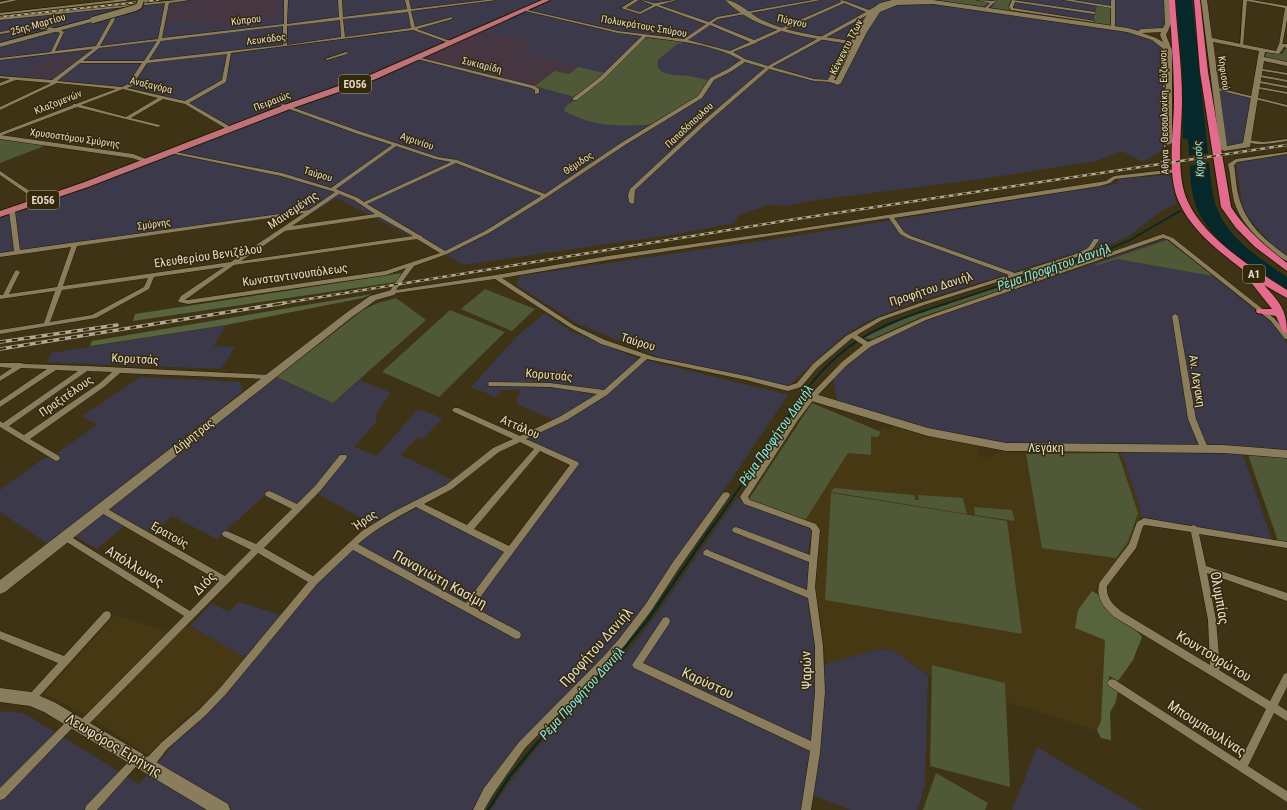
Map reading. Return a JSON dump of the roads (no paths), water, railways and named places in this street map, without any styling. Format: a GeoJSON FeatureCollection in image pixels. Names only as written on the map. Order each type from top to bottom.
{"type":"FeatureCollection","features":[{"type":"Feature","properties":{"kind":"highway","name":"Αθήνα - Θεσσαλονίκη - Εύζωνοι"},"geometry":{"type":"LineString","coordinates":[[1172,0],[1172,52],[1178,98],[1176,171],[1180,194],[1187,210],[1207,235],[1256,275],[1287,295]]}},
{"type":"Feature","properties":{"kind":"highway","name":"Α1"},"geometry":{"type":"LineString","coordinates":[[1197,0],[1199,8],[1204,72],[1226,206],[1239,226],[1258,245],[1287,268]]}},
{"type":"Feature","properties":{"kind":"highway"},"geometry":{"type":"LineString","coordinates":[[1199,8],[1203,0]]}},
{"type":"Feature","properties":{"kind":"highway"},"geometry":{"type":"LineString","coordinates":[[1167,26],[1172,52]]}},
{"type":"Feature","properties":{"kind":"highway"},"geometry":{"type":"LineString","coordinates":[[1204,72],[1212,85],[1216,88]]}},
{"type":"Feature","properties":{"kind":"highway"},"geometry":{"type":"LineString","coordinates":[[1168,142],[1176,156]]}},
{"type":"Feature","properties":{"kind":"highway"},"geometry":{"type":"LineString","coordinates":[[1224,149],[1232,200],[1240,222],[1239,226]]}},
{"type":"Feature","properties":{"kind":"highway"},"geometry":{"type":"LineString","coordinates":[[1223,249],[1235,264],[1262,287],[1279,310],[1287,330]]}},
{"type":"Feature","properties":{"kind":"highway"},"geometry":{"type":"LineString","coordinates":[[1261,311],[1273,313],[1279,310]]}},
{"type":"Feature","properties":{"kind":"main road","name":"Πειραιώς"},"geometry":{"type":"LineString","coordinates":[[0,210],[38,199],[170,152],[285,106],[373,77],[418,58],[540,0]]}},
{"type":"Feature","properties":{"kind":"main road","name":"Πειραιώς"},"geometry":{"type":"LineString","coordinates":[[0,214],[145,160],[227,127],[374,74],[547,0]]}},
{"type":"Feature","properties":{"kind":"street"},"geometry":{"type":"LineString","coordinates":[[6,13],[15,0]]}},
{"type":"Feature","properties":{"kind":"street"},"geometry":{"type":"LineString","coordinates":[[0,3],[15,0]]}},
{"type":"Feature","properties":{"kind":"street"},"geometry":{"type":"LineString","coordinates":[[70,6],[72,0]]}},
{"type":"Feature","properties":{"kind":"street"},"geometry":{"type":"LineString","coordinates":[[0,14],[102,1],[126,0]]}},
{"type":"Feature","properties":{"kind":"street","name":"25ης Μαρτίου"},"geometry":{"type":"LineString","coordinates":[[82,22],[135,8],[139,6],[141,0]]}},
{"type":"Feature","properties":{"kind":"street"},"geometry":{"type":"LineString","coordinates":[[0,19],[188,0]]}},
{"type":"Feature","properties":{"kind":"street"},"geometry":{"type":"LineString","coordinates":[[285,46],[286,0]]}},
{"type":"Feature","properties":{"kind":"street"},"geometry":{"type":"LineString","coordinates":[[340,0],[343,38]]}},
{"type":"Feature","properties":{"kind":"street"},"geometry":{"type":"LineString","coordinates":[[408,0],[413,29],[450,42]]}},
{"type":"Feature","properties":{"kind":"street","name":"Κύπρου"},"geometry":{"type":"LineString","coordinates":[[0,59],[495,0]]}},
{"type":"Feature","properties":{"kind":"street"},"geometry":{"type":"LineString","coordinates":[[637,0],[623,8],[640,13],[656,4],[675,0]]}},
{"type":"Feature","properties":{"kind":"street"},"geometry":{"type":"LineString","coordinates":[[642,0],[708,23],[755,42]]}},
{"type":"Feature","properties":{"kind":"street","name":"Πύργου"},"geometry":{"type":"LineString","coordinates":[[728,0],[746,13],[783,29],[856,42]]}},
{"type":"Feature","properties":{"kind":"street","name":"Πύργου"},"geometry":{"type":"LineString","coordinates":[[733,0],[746,13]]}},
{"type":"Feature","properties":{"kind":"street"},"geometry":{"type":"LineString","coordinates":[[684,41],[717,18],[819,0]]}},
{"type":"Feature","properties":{"kind":"street"},"geometry":{"type":"LineString","coordinates":[[838,0],[872,10],[889,1],[900,0]]}},
{"type":"Feature","properties":{"kind":"street"},"geometry":{"type":"LineString","coordinates":[[933,0],[1093,22]]}},
{"type":"Feature","properties":{"kind":"street"},"geometry":{"type":"LineString","coordinates":[[979,0],[992,1]]}},
{"type":"Feature","properties":{"kind":"street"},"geometry":{"type":"LineString","coordinates":[[1094,13],[1014,0],[1012,8],[1147,31],[1167,26],[1167,0]]}},
{"type":"Feature","properties":{"kind":"street"},"geometry":{"type":"LineString","coordinates":[[1065,0],[1113,7]]}},
{"type":"Feature","properties":{"kind":"street"},"geometry":{"type":"LineString","coordinates":[[1113,0],[1113,26]]}},
{"type":"Feature","properties":{"kind":"street","name":"Κηφισού"},"geometry":{"type":"LineString","coordinates":[[1203,0],[1224,149]]}},
{"type":"Feature","properties":{"kind":"street"},"geometry":{"type":"LineString","coordinates":[[1209,39],[1241,46],[1278,53],[1284,45],[1287,8],[1246,0],[1241,46]]}},
{"type":"Feature","properties":{"kind":"street","name":"Κέννεντυ Τζων"},"geometry":{"type":"LineString","coordinates":[[856,42],[873,16],[880,9],[891,4],[917,1],[942,3],[1133,31],[1158,40],[1172,52]]}},
{"type":"Feature","properties":{"kind":"street"},"geometry":{"type":"LineString","coordinates":[[987,8],[992,1]]}},
{"type":"Feature","properties":{"kind":"street"},"geometry":{"type":"LineString","coordinates":[[123,88],[132,84],[160,40],[167,2]]}},
{"type":"Feature","properties":{"kind":"street"},"geometry":{"type":"LineString","coordinates":[[730,52],[844,2]]}},
{"type":"Feature","properties":{"kind":"street","name":"25ης Μαρτίου"},"geometry":{"type":"LineString","coordinates":[[82,22],[90,22],[111,17],[160,3]]}},
{"type":"Feature","properties":{"kind":"street"},"geometry":{"type":"LineString","coordinates":[[1093,22],[1096,5]]}},
{"type":"Feature","properties":{"kind":"street","name":"25ης Μαρτίου"},"geometry":{"type":"LineString","coordinates":[[0,45],[135,6]]}},
{"type":"Feature","properties":{"kind":"street","name":"Πολυκράτους Σπύρου"},"geometry":{"type":"LineString","coordinates":[[523,10],[645,36],[684,41],[730,52],[744,60],[770,68],[811,79],[830,82]]}},
{"type":"Feature","properties":{"kind":"street","name":"Κέννεντυ Τζων"},"geometry":{"type":"LineString","coordinates":[[830,82],[838,83],[872,10]]}},
{"type":"Feature","properties":{"kind":"street","name":"Παπαδόπουλου"},"geometry":{"type":"LineString","coordinates":[[632,202],[630,195],[632,190],[739,92],[770,68],[872,10]]}},
{"type":"Feature","properties":{"kind":"street"},"geometry":{"type":"LineString","coordinates":[[0,110],[54,82],[97,48],[112,21],[113,18],[111,17]]}},
{"type":"Feature","properties":{"kind":"street"},"geometry":{"type":"LineString","coordinates":[[9,32],[11,18]]}},
{"type":"Feature","properties":{"kind":"street","name":"Λευκάδος"},"geometry":{"type":"LineString","coordinates":[[80,62],[145,62],[229,53],[413,29],[451,18]]}},
{"type":"Feature","properties":{"kind":"street"},"geometry":{"type":"LineString","coordinates":[[0,34],[56,29],[62,32],[52,53]]}},
{"type":"Feature","properties":{"kind":"street"},"geometry":{"type":"LineString","coordinates":[[575,99],[602,78],[645,36]]}},
{"type":"Feature","properties":{"kind":"street"},"geometry":{"type":"LineString","coordinates":[[1224,149],[1245,146],[1248,141],[1262,50]]}},
{"type":"Feature","properties":{"kind":"street"},"geometry":{"type":"LineString","coordinates":[[1168,142],[1172,52]]}},
{"type":"Feature","properties":{"kind":"street"},"geometry":{"type":"LineString","coordinates":[[185,103],[225,80],[229,53]]}},
{"type":"Feature","properties":{"kind":"street"},"geometry":{"type":"LineString","coordinates":[[327,59],[346,53]]}},
{"type":"Feature","properties":{"kind":"street","name":"Συκιαρίδη"},"geometry":{"type":"LineString","coordinates":[[418,58],[533,87],[537,89],[537,93]]}},
{"type":"Feature","properties":{"kind":"street"},"geometry":{"type":"LineString","coordinates":[[1260,58],[1287,64]]}},
{"type":"Feature","properties":{"kind":"street","name":"Θέμιδος"},"geometry":{"type":"LineString","coordinates":[[411,266],[445,253],[488,232],[623,144],[700,97],[712,79],[730,70],[744,60]]}},
{"type":"Feature","properties":{"kind":"street"},"geometry":{"type":"LineString","coordinates":[[1257,78],[1287,74]]}},
{"type":"Feature","properties":{"kind":"street","name":"Αναξαγόρα"},"geometry":{"type":"LineString","coordinates":[[0,77],[123,88],[185,103],[227,127]]}},
{"type":"Feature","properties":{"kind":"street"},"geometry":{"type":"LineString","coordinates":[[0,85],[14,78]]}},
{"type":"Feature","properties":{"kind":"street"},"geometry":{"type":"LineString","coordinates":[[1257,78],[1287,80]]}},
{"type":"Feature","properties":{"kind":"street"},"geometry":{"type":"LineString","coordinates":[[1257,78],[1287,87]]}},
{"type":"Feature","properties":{"kind":"street"},"geometry":{"type":"LineString","coordinates":[[1257,78],[1287,93]]}},
{"type":"Feature","properties":{"kind":"street","name":"Αναξαγόρα"},"geometry":{"type":"LineString","coordinates":[[64,83],[106,93]]}},
{"type":"Feature","properties":{"kind":"street","name":"Κλαζομενών"},"geometry":{"type":"LineString","coordinates":[[0,136],[75,105],[123,88]]}},
{"type":"Feature","properties":{"kind":"street"},"geometry":{"type":"LineString","coordinates":[[1216,88],[1287,106]]}},
{"type":"Feature","properties":{"kind":"street"},"geometry":{"type":"LineString","coordinates":[[127,118],[163,97]]}},
{"type":"Feature","properties":{"kind":"street"},"geometry":{"type":"LineString","coordinates":[[75,105],[158,126]]}},
{"type":"Feature","properties":{"kind":"street","name":"Αγρινίου"},"geometry":{"type":"LineString","coordinates":[[285,106],[357,132],[437,158],[455,162],[545,196]]}},
{"type":"Feature","properties":{"kind":"street","name":"Χρυσοστόμου Σμύρνης"},"geometry":{"type":"LineString","coordinates":[[0,136],[133,156],[145,160]]}},
{"type":"Feature","properties":{"kind":"street"},"geometry":{"type":"LineString","coordinates":[[1248,141],[1263,143],[1287,140]]}},
{"type":"Feature","properties":{"kind":"street","name":"Μαινεμένης"},"geometry":{"type":"LineString","coordinates":[[181,301],[183,298],[310,211],[396,144]]}},
{"type":"Feature","properties":{"kind":"street","name":"Ταύρου"},"geometry":{"type":"LineString","coordinates":[[170,152],[270,172],[336,190],[363,204],[445,253]]}},
{"type":"Feature","properties":{"kind":"street"},"geometry":{"type":"LineString","coordinates":[[1287,153],[1236,161],[1231,164],[1237,202],[1243,215],[1263,240],[1287,259]]}},
{"type":"Feature","properties":{"kind":"street"},"geometry":{"type":"LineString","coordinates":[[363,204],[455,162]]}},
{"type":"Feature","properties":{"kind":"street"},"geometry":{"type":"LineString","coordinates":[[391,293],[608,258],[1100,184],[1108,182],[1114,178],[1176,171]]}},
{"type":"Feature","properties":{"kind":"street"},"geometry":{"type":"LineString","coordinates":[[0,173],[38,199]]}},
{"type":"Feature","properties":{"kind":"street"},"geometry":{"type":"LineString","coordinates":[[12,210],[17,252]]}},
{"type":"Feature","properties":{"kind":"street","name":"Σμύρνης"},"geometry":{"type":"LineString","coordinates":[[0,255],[310,211]]}},
{"type":"Feature","properties":{"kind":"street"},"geometry":{"type":"LineString","coordinates":[[282,230],[380,215]]}},
{"type":"Feature","properties":{"kind":"street"},"geometry":{"type":"LineString","coordinates":[[890,216],[902,233],[909,237],[1016,275]]}},
{"type":"Feature","properties":{"kind":"street"},"geometry":{"type":"LineString","coordinates":[[812,397],[836,371],[866,344],[924,319],[1163,236],[1171,239],[1261,311],[1280,327],[1287,337]]}},
{"type":"Feature","properties":{"kind":"street","name":"Ελευθερίου Βενιζέλου"},"geometry":{"type":"LineString","coordinates":[[3,296],[420,237]]}},
{"type":"Feature","properties":{"kind":"street","name":"Προφήτου Δανιήλ"},"geometry":{"type":"LineString","coordinates":[[788,389],[799,385],[823,358],[871,324],[892,314],[1088,251],[1096,240]]}},
{"type":"Feature","properties":{"kind":"street"},"geometry":{"type":"LineString","coordinates":[[46,325],[75,244]]}},
{"type":"Feature","properties":{"kind":"street"},"geometry":{"type":"LineString","coordinates":[[391,293],[411,266]]}},
{"type":"Feature","properties":{"kind":"street","name":"Κωνσταντινουπόλεως"},"geometry":{"type":"LineString","coordinates":[[181,301],[188,302],[386,273],[411,266]]}},
{"type":"Feature","properties":{"kind":"street"},"geometry":{"type":"LineString","coordinates":[[3,296],[16,272]]}},
{"type":"Feature","properties":{"kind":"street"},"geometry":{"type":"LineString","coordinates":[[0,332],[94,316],[147,288],[152,275]]}},
{"type":"Feature","properties":{"kind":"street","name":"Ταύρου"},"geometry":{"type":"LineString","coordinates":[[496,277],[581,331],[607,343],[646,356],[788,389]]}},
{"type":"Feature","properties":{"kind":"street","name":"Δήμητρας"},"geometry":{"type":"LineString","coordinates":[[0,588],[362,305],[381,295],[391,293]]}},
{"type":"Feature","properties":{"kind":"street","name":"Αν. Λεγακη"},"geometry":{"type":"LineString","coordinates":[[1175,316],[1192,419],[1204,448]]}},
{"type":"Feature","properties":{"kind":"street"},"geometry":{"type":"LineString","coordinates":[[854,336],[866,344]]}},
{"type":"Feature","properties":{"kind":"street","name":"Ήρας"},"geometry":{"type":"LineString","coordinates":[[90,810],[142,762],[164,746],[203,712],[223,691],[314,581],[352,545],[378,524],[449,487],[486,457],[518,439],[564,418],[605,393],[646,356]]}},
{"type":"Feature","properties":{"kind":"street","name":"Κορυτσάς"},"geometry":{"type":"LineString","coordinates":[[0,365],[269,377]]}},
{"type":"Feature","properties":{"kind":"street"},"geometry":{"type":"LineString","coordinates":[[0,379],[21,365]]}},
{"type":"Feature","properties":{"kind":"street"},"geometry":{"type":"LineString","coordinates":[[0,404],[55,367]]}},
{"type":"Feature","properties":{"kind":"street"},"geometry":{"type":"LineString","coordinates":[[56,458],[2,425],[87,368]]}},
{"type":"Feature","properties":{"kind":"street","name":"Πραξιτέλους"},"geometry":{"type":"LineString","coordinates":[[24,439],[102,385],[119,370]]}},
{"type":"Feature","properties":{"kind":"street","name":"Κορυτσάς"},"geometry":{"type":"LineString","coordinates":[[491,384],[550,385],[605,393]]}},
{"type":"Feature","properties":{"kind":"street","name":"Λεγάκη"},"geometry":{"type":"LineString","coordinates":[[812,397],[928,432],[996,446],[1134,449],[1204,448],[1287,454]]}},
{"type":"Feature","properties":{"kind":"street","name":"Ψαρών"},"geometry":{"type":"LineString","coordinates":[[806,810],[820,705],[818,638],[811,580],[815,529],[747,502],[744,497],[795,418],[812,397]]}},
{"type":"Feature","properties":{"kind":"street","name":"Αττάλου"},"geometry":{"type":"LineString","coordinates":[[456,410],[575,464],[509,550]]}},
{"type":"Feature","properties":{"kind":"street"},"geometry":{"type":"LineString","coordinates":[[468,530],[539,448]]}},
{"type":"Feature","properties":{"kind":"street","name":"Διός"},"geometry":{"type":"LineString","coordinates":[[0,795],[191,616],[321,484],[343,457]]}},
{"type":"Feature","properties":{"kind":"street"},"geometry":{"type":"LineString","coordinates":[[269,494],[298,508]]}},
{"type":"Feature","properties":{"kind":"street","name":"Προφήτου Δανιήλ"},"geometry":{"type":"LineString","coordinates":[[478,810],[488,792],[522,745],[606,660],[639,619],[726,495]]}},
{"type":"Feature","properties":{"kind":"street"},"geometry":{"type":"LineString","coordinates":[[416,504],[509,550],[467,608]]}},
{"type":"Feature","properties":{"kind":"street","name":"Ερατούς"},"geometry":{"type":"LineString","coordinates":[[101,509],[226,581]]}},
{"type":"Feature","properties":{"kind":"street","name":"Κουντουρώτου"},"geometry":{"type":"LineString","coordinates":[[1194,528],[1148,520],[1141,522],[1133,546],[1102,588],[1108,606],[1126,619],[1287,716]]}},
{"type":"Feature","properties":{"kind":"street"},"geometry":{"type":"LineString","coordinates":[[1194,528],[1287,545]]}},
{"type":"Feature","properties":{"kind":"street","name":"Ολυμπίας"},"geometry":{"type":"LineString","coordinates":[[1194,528],[1212,620],[1215,668],[1213,672]]}},
{"type":"Feature","properties":{"kind":"street"},"geometry":{"type":"LineString","coordinates":[[736,530],[813,560]]}},
{"type":"Feature","properties":{"kind":"street"},"geometry":{"type":"LineString","coordinates":[[226,534],[258,549],[314,581]]}},
{"type":"Feature","properties":{"kind":"street","name":"Απόλλωνος"},"geometry":{"type":"LineString","coordinates":[[65,537],[191,616]]}},
{"type":"Feature","properties":{"kind":"street","name":"Παναγιώτη Κασίμη"},"geometry":{"type":"LineString","coordinates":[[352,545],[516,635]]}},
{"type":"Feature","properties":{"kind":"street"},"geometry":{"type":"LineString","coordinates":[[707,553],[812,596]]}},
{"type":"Feature","properties":{"kind":"street"},"geometry":{"type":"LineString","coordinates":[[1202,568],[1287,597]]}},
{"type":"Feature","properties":{"kind":"street"},"geometry":{"type":"LineString","coordinates":[[31,699],[107,615]]}},
{"type":"Feature","properties":{"kind":"street","name":"Καρύστου"},"geometry":{"type":"LineString","coordinates":[[666,621],[637,665],[815,748]]}},
{"type":"Feature","properties":{"kind":"street"},"geometry":{"type":"LineString","coordinates":[[0,635],[65,661]]}},
{"type":"Feature","properties":{"kind":"street"},"geometry":{"type":"LineString","coordinates":[[1242,768],[1287,677]]}},
{"type":"Feature","properties":{"kind":"street","name":"Μπουμπουλίνας"},"geometry":{"type":"LineString","coordinates":[[1112,683],[1287,798]]}},
{"type":"Feature","properties":{"kind":"street","name":"Λεωφόρος Ειρήνης"},"geometry":{"type":"LineString","coordinates":[[0,695],[31,699],[77,723],[222,810]]}},
{"type":"Feature","properties":{"kind":"water","name":"Κηφισός"},"geometry":{"type":"Polygon","coordinates":[[[1176,0],[1192,0],[1211,185],[1217,208],[1223,221],[1239,240],[1257,256],[1287,277],[1287,291],[1244,262],[1230,250],[1206,225],[1198,211],[1193,195],[1190,175],[1188,140],[1183,138],[1182,68],[1176,0]]]}},
{"type":"Feature","properties":{"kind":"waterway","name":"Ρέμα Προφήτου Δανιήλ"},"geometry":{"type":"LineString","coordinates":[[947,303],[1105,251],[1130,240],[1180,211]]}},
{"type":"Feature","properties":{"kind":"waterway","name":"Ρέμα Προφήτου Δανιήλ"},"geometry":{"type":"LineString","coordinates":[[714,525],[810,385],[825,368],[840,354],[872,332],[907,317],[947,303]]}},
{"type":"Feature","properties":{"kind":"waterway","name":"Ρέμα Προφήτου Δανιήλ"},"geometry":{"type":"LineString","coordinates":[[488,810],[509,777],[538,742],[594,684],[647,621],[714,524]]}},
{"type":"Feature","properties":{"kind":"railway"},"geometry":{"type":"LineString","coordinates":[[0,17],[158,0]]}},
{"type":"Feature","properties":{"kind":"railway"},"geometry":{"type":"LineString","coordinates":[[278,304],[796,219],[1287,145]]}},
{"type":"Feature","properties":{"kind":"railway"},"geometry":{"type":"LineString","coordinates":[[0,349],[284,303]]}},
{"type":"Feature","properties":{"kind":"railway"},"geometry":{"type":"LineString","coordinates":[[0,342],[117,325]]}}]}
